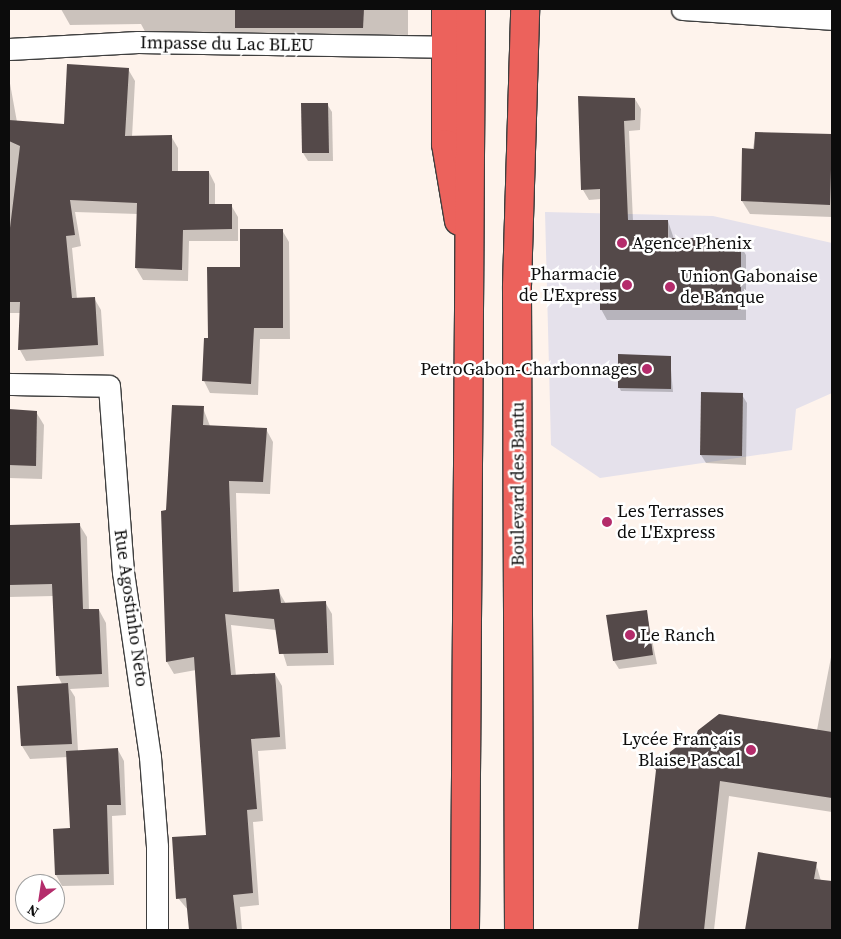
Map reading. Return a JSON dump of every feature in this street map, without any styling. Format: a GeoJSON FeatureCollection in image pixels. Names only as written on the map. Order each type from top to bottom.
{"type":"FeatureCollection","features":[{"type":"Feature","properties":{"kind":"highway"},"geometry":{"type":"LineString","coordinates":[[446,9],[445,47],[449,183],[456,215],[468,236]]}},
{"type":"Feature","properties":{"kind":"highway"},"geometry":{"type":"LineString","coordinates":[[465,930],[468,236],[471,9]]}},
{"type":"Feature","properties":{"kind":"highway","name":"Boulevard des Bantu"},"geometry":{"type":"LineString","coordinates":[[519,930],[517,286],[525,9]]}},
{"type":"Feature","properties":{"kind":"street"},"geometry":{"type":"LineString","coordinates":[[682,9],[832,19]]}},
{"type":"Feature","properties":{"kind":"street","name":"Impasse du Lac BLEU"},"geometry":{"type":"LineString","coordinates":[[9,49],[138,42],[445,47]]}},
{"type":"Feature","properties":{"kind":"street","name":"Rue Agostinho Neto"},"geometry":{"type":"LineString","coordinates":[[9,384],[109,386],[123,572],[150,757],[157,846],[156,930]]}},
{"type":"Feature","properties":{"kind":"shaded area"},"geometry":{"type":"Polygon","coordinates":[[[545,212],[713,216],[832,243],[832,393],[796,409],[792,450],[600,478],[551,445],[545,212]],[[600,220],[741,310],[741,244],[726,244],[725,238],[699,238],[669,251],[668,220],[600,220]],[[618,354],[618,388],[671,388],[618,354]],[[701,393],[700,455],[741,456],[743,394],[701,393]]]}},
{"type":"Feature","properties":{"kind":"building"},"geometry":{"type":"Polygon","coordinates":[[[235,9],[364,9],[363,28],[235,28],[235,9]]]}},
{"type":"Feature","properties":{"kind":"building"},"geometry":{"type":"Polygon","coordinates":[[[67,64],[129,68],[125,136],[172,135],[172,171],[209,171],[209,204],[232,204],[232,229],[183,230],[182,270],[135,268],[137,203],[70,200],[75,235],[66,236],[72,298],[95,297],[98,345],[18,350],[20,302],[9,302],[9,236],[20,146],[9,141],[9,120],[64,124],[67,64]]]}},
{"type":"Feature","properties":{"kind":"building"},"geometry":{"type":"Polygon","coordinates":[[[578,96],[635,98],[635,120],[624,121],[628,220],[668,220],[668,238],[725,238],[726,244],[741,244],[741,310],[600,310],[600,189],[581,190],[578,96]]]}},
{"type":"Feature","properties":{"kind":"building"},"geometry":{"type":"Polygon","coordinates":[[[301,103],[328,103],[329,153],[302,153],[301,103]]]}},
{"type":"Feature","properties":{"kind":"building"},"geometry":{"type":"Polygon","coordinates":[[[755,132],[832,134],[830,205],[741,201],[742,148],[754,149],[755,132]]]}},
{"type":"Feature","properties":{"kind":"building"},"geometry":{"type":"Polygon","coordinates":[[[240,229],[283,229],[283,328],[254,328],[251,384],[202,381],[204,338],[208,338],[207,267],[240,267],[240,229]]]}},
{"type":"Feature","properties":{"kind":"building"},"geometry":{"type":"Polygon","coordinates":[[[618,354],[671,356],[671,389],[618,388],[618,354]]]}},
{"type":"Feature","properties":{"kind":"building"},"geometry":{"type":"Polygon","coordinates":[[[701,392],[743,393],[742,456],[700,455],[701,392]]]}},
{"type":"Feature","properties":{"kind":"building"},"geometry":{"type":"Polygon","coordinates":[[[172,405],[204,406],[203,425],[267,428],[263,482],[229,481],[233,592],[279,589],[281,603],[326,601],[328,653],[279,654],[274,619],[225,614],[231,675],[275,673],[280,737],[251,739],[257,809],[247,810],[253,893],[233,895],[237,930],[189,930],[186,898],[176,899],[172,837],[206,835],[194,657],[166,662],[161,511],[166,510],[172,405]]]}},
{"type":"Feature","properties":{"kind":"building"},"geometry":{"type":"Polygon","coordinates":[[[9,409],[37,411],[36,466],[9,465],[9,409]]]}},
{"type":"Feature","properties":{"kind":"building"},"geometry":{"type":"Polygon","coordinates":[[[80,523],[83,609],[99,609],[102,674],[56,676],[52,584],[9,585],[9,525],[80,523]]]}},
{"type":"Feature","properties":{"kind":"building","name":"Le Ranch"},"geometry":{"type":"Polygon","coordinates":[[[647,610],[653,655],[613,661],[606,615],[647,610]]]}},
{"type":"Feature","properties":{"kind":"building"},"geometry":{"type":"Polygon","coordinates":[[[68,683],[72,744],[21,746],[17,686],[68,683]]]}},
{"type":"Feature","properties":{"kind":"building"},"geometry":{"type":"Polygon","coordinates":[[[719,714],[832,732],[832,798],[720,781],[704,930],[638,930],[656,770],[652,766],[719,714]]]}},
{"type":"Feature","properties":{"kind":"building"},"geometry":{"type":"Polygon","coordinates":[[[118,748],[121,805],[107,805],[109,874],[55,874],[53,829],[70,828],[66,751],[118,748]]]}},
{"type":"Feature","properties":{"kind":"building"},"geometry":{"type":"Polygon","coordinates":[[[758,852],[817,862],[814,879],[832,881],[832,930],[745,930],[758,852]]]}},
{"type":"Feature","properties":{"kind":"place","name":"Agence Phenix"},"geometry":{"type":"Point","coordinates":[622,243]}},
{"type":"Feature","properties":{"kind":"place","name":"Pharmacie de L'Express"},"geometry":{"type":"Point","coordinates":[627,285]}},
{"type":"Feature","properties":{"kind":"place","name":"Union Gabonaise de Banque"},"geometry":{"type":"Point","coordinates":[670,287]}},
{"type":"Feature","properties":{"kind":"place","name":"PetroGabon-Charbonnages"},"geometry":{"type":"Point","coordinates":[647,369]}},
{"type":"Feature","properties":{"kind":"place","name":"Les Terrasses de L'Express"},"geometry":{"type":"Point","coordinates":[607,522]}},
{"type":"Feature","properties":{"kind":"place","name":"Le Ranch"},"geometry":{"type":"Point","coordinates":[630,635]}},
{"type":"Feature","properties":{"kind":"place","name":"Lycée Français Blaise Pascal"},"geometry":{"type":"Point","coordinates":[751,750]}}]}
